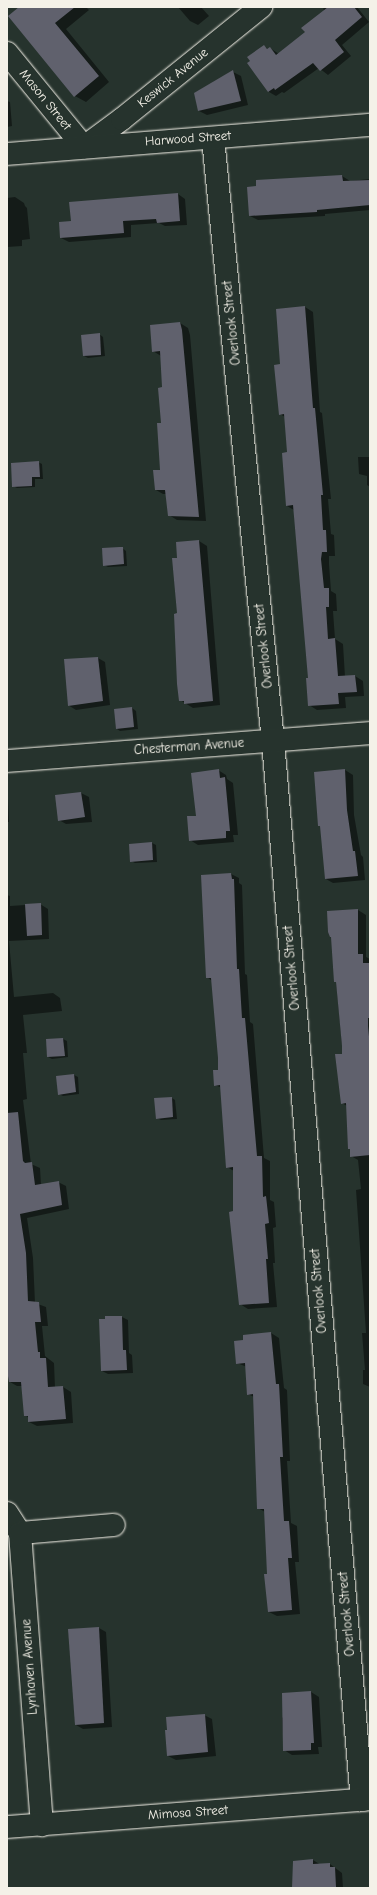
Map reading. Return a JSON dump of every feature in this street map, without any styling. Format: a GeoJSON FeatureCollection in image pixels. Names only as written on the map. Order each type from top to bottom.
{"type":"FeatureCollection","features":[{"type":"Feature","properties":{"kind":"street","name":"Keswick Avenue"},"geometry":{"type":"LineString","coordinates":[[84,147],[261,7]]}},
{"type":"Feature","properties":{"kind":"street","name":"Mason Street"},"geometry":{"type":"LineString","coordinates":[[7,53],[84,147]]}},
{"type":"Feature","properties":{"kind":"street","name":"Harwood Street"},"geometry":{"type":"LineString","coordinates":[[7,154],[370,125]]}},
{"type":"Feature","properties":{"kind":"street","name":"Overlook Street"},"geometry":{"type":"LineString","coordinates":[[213,138],[273,741],[366,1800]]}},
{"type":"Feature","properties":{"kind":"street","name":"Chesterman Avenue"},"geometry":{"type":"LineString","coordinates":[[7,761],[370,733]]}},
{"type":"Feature","properties":{"kind":"street","name":"Lynhaven Avenue"},"geometry":{"type":"LineString","coordinates":[[7,1513],[20,1533],[42,1825]]}},
{"type":"Feature","properties":{"kind":"street"},"geometry":{"type":"LineString","coordinates":[[20,1533],[114,1525]]}},
{"type":"Feature","properties":{"kind":"street","name":"Mimosa Street"},"geometry":{"type":"LineString","coordinates":[[7,1828],[366,1800]]}},
{"type":"Feature","properties":{"kind":"building"},"geometry":{"type":"Polygon","coordinates":[[[19,7],[75,7],[55,23],[99,76],[74,97],[8,16],[19,7]]]}},
{"type":"Feature","properties":{"kind":"building"},"geometry":{"type":"Polygon","coordinates":[[[328,7],[354,7],[362,17],[335,40],[344,52],[320,71],[313,63],[275,90],[274,88],[268,92],[247,63],[250,61],[247,57],[264,45],[267,49],[270,47],[276,55],[305,32],[301,28],[328,7]]]}},
{"type":"Feature","properties":{"kind":"building"},"geometry":{"type":"Polygon","coordinates":[[[233,70],[241,101],[198,111],[194,93],[233,70]]]}},
{"type":"Feature","properties":{"kind":"building"},"geometry":{"type":"Polygon","coordinates":[[[342,175],[343,181],[370,180],[370,205],[317,210],[317,212],[249,216],[247,187],[256,186],[256,180],[342,175]]]}},
{"type":"Feature","properties":{"kind":"building"},"geometry":{"type":"Polygon","coordinates":[[[178,193],[180,221],[157,223],[156,219],[123,221],[124,233],[60,238],[59,222],[71,221],[69,202],[178,193]]]}},
{"type":"Feature","properties":{"kind":"building"},"geometry":{"type":"Polygon","coordinates":[[[305,306],[313,408],[315,408],[323,495],[321,495],[323,530],[326,530],[327,552],[322,552],[321,559],[324,588],[329,588],[329,607],[326,607],[328,639],[335,638],[338,676],[355,675],[357,692],[338,693],[339,704],[308,706],[306,678],[308,678],[293,505],[286,506],[282,453],[287,452],[284,414],[279,415],[274,365],[280,364],[276,309],[305,306]]]}},
{"type":"Feature","properties":{"kind":"building"},"geometry":{"type":"Polygon","coordinates":[[[180,322],[182,330],[199,517],[168,516],[165,490],[155,490],[153,470],[160,470],[157,423],[161,423],[158,388],[162,387],[160,351],[152,352],[150,325],[180,322]]]}},
{"type":"Feature","properties":{"kind":"building"},"geometry":{"type":"Polygon","coordinates":[[[100,333],[101,355],[83,356],[81,335],[100,333]]]}},
{"type":"Feature","properties":{"kind":"building"},"geometry":{"type":"Polygon","coordinates":[[[39,461],[40,477],[32,477],[32,486],[12,487],[11,463],[39,461]]]}},
{"type":"Feature","properties":{"kind":"building"},"geometry":{"type":"Polygon","coordinates":[[[199,540],[213,701],[184,704],[184,701],[179,701],[177,684],[174,614],[177,613],[172,558],[177,558],[176,542],[199,540]]]}},
{"type":"Feature","properties":{"kind":"building"},"geometry":{"type":"Polygon","coordinates":[[[123,547],[124,564],[103,566],[102,548],[123,547]]]}},
{"type":"Feature","properties":{"kind":"building"},"geometry":{"type":"Polygon","coordinates":[[[98,657],[103,701],[68,706],[64,659],[98,657]]]}},
{"type":"Feature","properties":{"kind":"building"},"geometry":{"type":"Polygon","coordinates":[[[132,707],[134,727],[116,729],[114,709],[132,707]]]}},
{"type":"Feature","properties":{"kind":"building"},"geometry":{"type":"Polygon","coordinates":[[[219,769],[220,778],[225,777],[230,831],[226,831],[226,838],[189,841],[187,816],[196,816],[191,773],[219,769]]]}},
{"type":"Feature","properties":{"kind":"building"},"geometry":{"type":"Polygon","coordinates":[[[345,769],[347,810],[358,876],[325,879],[320,826],[318,826],[314,772],[345,769]]]}},
{"type":"Feature","properties":{"kind":"building"},"geometry":{"type":"Polygon","coordinates":[[[81,792],[85,817],[58,821],[55,795],[81,792]]]}},
{"type":"Feature","properties":{"kind":"building"},"geometry":{"type":"Polygon","coordinates":[[[152,842],[153,860],[130,862],[129,844],[152,842]]]}},
{"type":"Feature","properties":{"kind":"building"},"geometry":{"type":"Polygon","coordinates":[[[231,873],[232,879],[234,879],[237,969],[239,969],[242,1018],[245,1018],[257,1156],[262,1156],[263,1197],[266,1196],[269,1223],[265,1224],[268,1259],[266,1259],[269,1303],[239,1305],[229,1212],[233,1211],[233,1167],[226,1168],[220,1085],[214,1086],[213,1070],[218,1070],[218,1058],[211,978],[206,978],[201,875],[231,873]]]}},
{"type":"Feature","properties":{"kind":"building"},"geometry":{"type":"Polygon","coordinates":[[[41,903],[42,935],[27,936],[25,904],[41,903]]]}},
{"type":"Feature","properties":{"kind":"building"},"geometry":{"type":"Polygon","coordinates":[[[358,909],[358,954],[363,954],[363,963],[369,963],[370,977],[370,1018],[368,1018],[368,1026],[370,1047],[370,1155],[350,1157],[350,1149],[348,1149],[346,1103],[341,1104],[335,1054],[342,1054],[342,1046],[336,982],[334,982],[331,937],[328,932],[327,911],[358,909]]]}},
{"type":"Feature","properties":{"kind":"building"},"geometry":{"type":"Polygon","coordinates":[[[63,1038],[65,1056],[47,1057],[46,1039],[63,1038]]]}},
{"type":"Feature","properties":{"kind":"building"},"geometry":{"type":"Polygon","coordinates":[[[74,1074],[76,1092],[58,1095],[56,1076],[74,1074]]]}},
{"type":"Feature","properties":{"kind":"building"},"geometry":{"type":"Polygon","coordinates":[[[172,1097],[173,1117],[156,1119],[154,1098],[172,1097]]]}},
{"type":"Feature","properties":{"kind":"building"},"geometry":{"type":"Polygon","coordinates":[[[18,1112],[23,1161],[25,1163],[32,1162],[35,1185],[59,1181],[62,1205],[20,1214],[26,1253],[28,1301],[39,1302],[41,1322],[35,1322],[38,1352],[40,1352],[40,1358],[46,1358],[48,1387],[63,1386],[66,1419],[28,1422],[28,1416],[24,1416],[21,1382],[9,1382],[7,1370],[7,1113],[18,1112]]]}},
{"type":"Feature","properties":{"kind":"building"},"geometry":{"type":"Polygon","coordinates":[[[105,1316],[122,1316],[123,1350],[126,1350],[127,1370],[101,1371],[99,1319],[105,1319],[105,1316]]]}},
{"type":"Feature","properties":{"kind":"building"},"geometry":{"type":"Polygon","coordinates":[[[271,1332],[276,1384],[279,1384],[283,1457],[280,1457],[284,1521],[289,1521],[292,1558],[288,1558],[292,1610],[268,1612],[264,1574],[267,1574],[264,1509],[257,1509],[253,1394],[247,1395],[245,1363],[236,1364],[234,1341],[243,1340],[243,1335],[271,1332]]]}},
{"type":"Feature","properties":{"kind":"building"},"geometry":{"type":"Polygon","coordinates":[[[99,1627],[104,1723],[75,1725],[68,1629],[99,1627]]]}},
{"type":"Feature","properties":{"kind":"building"},"geometry":{"type":"Polygon","coordinates":[[[311,1691],[314,1743],[311,1743],[311,1750],[283,1751],[282,1693],[311,1691]]]}},
{"type":"Feature","properties":{"kind":"building"},"geometry":{"type":"Polygon","coordinates":[[[205,1714],[208,1752],[167,1756],[165,1730],[167,1730],[166,1717],[205,1714]]]}},
{"type":"Feature","properties":{"kind":"building"},"geometry":{"type":"Polygon","coordinates":[[[313,1859],[313,1864],[330,1863],[330,1867],[335,1867],[336,1887],[292,1888],[293,1861],[313,1859]]]}}]}
